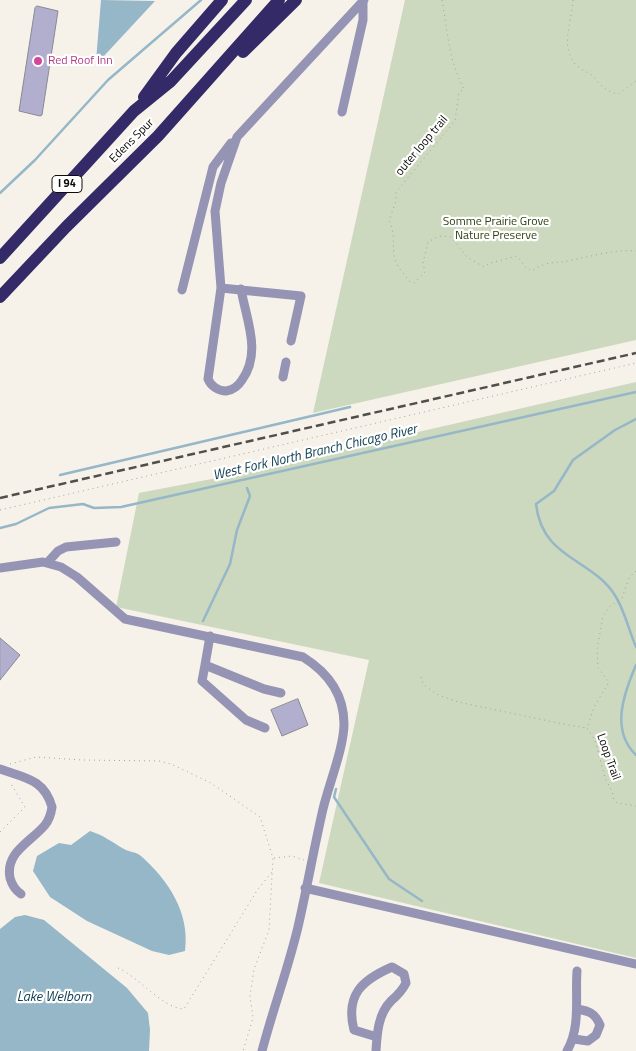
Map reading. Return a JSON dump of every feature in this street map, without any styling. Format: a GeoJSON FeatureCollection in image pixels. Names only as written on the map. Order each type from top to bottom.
{"type":"FeatureCollection","features":[{"type":"Feature","properties":{"kind":"highway"},"geometry":{"type":"LineString","coordinates":[[134,111],[176,53],[222,0]]}},
{"type":"Feature","properties":{"kind":"highway","name":"Edens Spur"},"geometry":{"type":"LineString","coordinates":[[0,258],[134,111],[171,81],[246,0]]}},
{"type":"Feature","properties":{"kind":"highway","name":"Edens Spur"},"geometry":{"type":"LineString","coordinates":[[0,297],[66,227],[158,136],[279,0]]}},
{"type":"Feature","properties":{"kind":"highway"},"geometry":{"type":"LineString","coordinates":[[158,136],[296,0]]}},
{"type":"Feature","properties":{"kind":"street"},"geometry":{"type":"LineString","coordinates":[[342,112],[362,20],[363,1]]}},
{"type":"Feature","properties":{"kind":"street"},"geometry":{"type":"LineString","coordinates":[[182,290],[213,167],[236,136],[363,1]]}},
{"type":"Feature","properties":{"kind":"street"},"geometry":{"type":"LineString","coordinates":[[236,136],[221,183],[215,211],[221,288],[208,379],[217,389],[226,391],[239,384],[250,365],[251,325],[244,310],[241,290]]}},
{"type":"Feature","properties":{"kind":"street"},"geometry":{"type":"LineString","coordinates":[[221,288],[301,296],[291,340]]}},
{"type":"Feature","properties":{"kind":"street"},"geometry":{"type":"LineString","coordinates":[[283,377],[286,362]]}},
{"type":"Feature","properties":{"kind":"street"},"geometry":{"type":"LineString","coordinates":[[47,563],[58,550],[66,547],[116,542]]}},
{"type":"Feature","properties":{"kind":"street"},"geometry":{"type":"LineString","coordinates":[[0,568],[20,563],[47,563],[61,566],[77,577],[125,619],[302,657],[320,668],[333,684],[341,702],[344,724],[296,936],[262,1051]]}},
{"type":"Feature","properties":{"kind":"street"},"geometry":{"type":"LineString","coordinates":[[210,636],[202,681],[246,720],[265,728]]}},
{"type":"Feature","properties":{"kind":"street"},"geometry":{"type":"LineString","coordinates":[[205,665],[264,689],[281,693]]}},
{"type":"Feature","properties":{"kind":"street"},"geometry":{"type":"LineString","coordinates":[[4,770],[34,781],[43,787],[52,807],[45,825],[11,860],[10,879],[16,890],[21,894]]}},
{"type":"Feature","properties":{"kind":"street"},"geometry":{"type":"LineString","coordinates":[[306,888],[636,964]]}},
{"type":"Feature","properties":{"kind":"street"},"geometry":{"type":"LineString","coordinates":[[376,1051],[381,1016],[390,1002],[400,994],[406,983],[404,974],[392,967],[361,985],[354,998],[351,1018],[354,1030],[377,1037]]}},
{"type":"Feature","properties":{"kind":"street"},"geometry":{"type":"LineString","coordinates":[[567,1051],[574,1039],[577,1009],[576,971]]}},
{"type":"Feature","properties":{"kind":"street"},"geometry":{"type":"LineString","coordinates":[[574,1039],[588,1041],[596,1035],[600,1025],[596,1015],[587,1010],[577,1009]]}},
{"type":"Feature","properties":{"kind":"path","name":"outer loop trail"},"geometry":{"type":"LineString","coordinates":[[442,0],[446,36],[452,54],[453,69],[464,89],[459,92],[455,121],[396,192],[396,201],[389,221],[393,228],[394,261],[398,268],[409,282],[414,283],[425,272],[423,263],[428,242],[439,236],[451,236],[467,257],[484,267],[490,263],[517,256],[526,268],[532,271],[550,262],[567,261],[589,255],[628,250],[636,251]]}},
{"type":"Feature","properties":{"kind":"path"},"geometry":{"type":"LineString","coordinates":[[573,0],[567,28],[568,41],[574,63],[609,92],[618,94],[636,82]]}},
{"type":"Feature","properties":{"kind":"path"},"geometry":{"type":"LineString","coordinates":[[0,510],[636,363]]}},
{"type":"Feature","properties":{"kind":"path","name":"Loop Trail"},"geometry":{"type":"LineString","coordinates":[[636,571],[629,578],[622,598],[609,607],[603,616],[597,650],[598,668],[609,682],[594,707],[587,728],[595,740],[605,778],[614,800],[617,803],[636,806]]}},
{"type":"Feature","properties":{"kind":"path"},"geometry":{"type":"LineString","coordinates":[[421,677],[424,684],[436,694],[458,702],[587,728]]}},
{"type":"Feature","properties":{"kind":"path"},"geometry":{"type":"LineString","coordinates":[[0,832],[25,807],[4,770],[6,766],[13,762],[36,757],[82,760],[149,760],[172,764],[211,783],[260,817],[273,858],[270,930],[254,969],[250,996],[253,1018],[243,1051]]}},
{"type":"Feature","properties":{"kind":"path"},"geometry":{"type":"LineString","coordinates":[[273,858],[292,856],[312,862]]}},
{"type":"Feature","properties":{"kind":"path"},"geometry":{"type":"LineString","coordinates":[[118,968],[129,973],[156,996],[178,1009],[184,1009],[258,889],[272,872]]}},
{"type":"Feature","properties":{"kind":"green space","name":"Somme Prairie Grove Nature Preserve"},"geometry":{"type":"Polygon","coordinates":[[[405,0],[636,0],[636,340],[313,413],[405,0]]]}},
{"type":"Feature","properties":{"kind":"green space"},"geometry":{"type":"Polygon","coordinates":[[[636,382],[636,958],[319,883],[369,660],[116,607],[139,493],[222,477],[636,382]]]}},
{"type":"Feature","properties":{"kind":"water"},"geometry":{"type":"Polygon","coordinates":[[[101,0],[155,1],[103,57],[96,61],[101,0]]]}},
{"type":"Feature","properties":{"kind":"water"},"geometry":{"type":"Polygon","coordinates":[[[90,831],[139,855],[169,887],[181,911],[186,937],[185,951],[169,955],[152,951],[87,921],[50,897],[33,871],[37,856],[59,843],[71,845],[90,831]]]}},
{"type":"Feature","properties":{"kind":"water","name":"Lake Welborn"},"geometry":{"type":"Polygon","coordinates":[[[25,915],[44,920],[127,988],[148,1013],[150,1030],[149,1051],[0,1051],[0,929],[15,917],[25,915]]]}},
{"type":"Feature","properties":{"kind":"building","name":"Red Roof Inn"},"geometry":{"type":"Polygon","coordinates":[[[37,6],[58,11],[42,115],[40,116],[19,111],[35,8],[37,6]]]}},
{"type":"Feature","properties":{"kind":"building"},"geometry":{"type":"Polygon","coordinates":[[[0,638],[20,655],[0,680],[0,638]]]}},
{"type":"Feature","properties":{"kind":"building"},"geometry":{"type":"Polygon","coordinates":[[[298,699],[308,725],[282,736],[271,710],[298,699]]]}},
{"type":"Feature","properties":{"kind":"waterway"},"geometry":{"type":"LineString","coordinates":[[0,193],[35,160],[108,80],[201,0]]}},
{"type":"Feature","properties":{"kind":"waterway","name":"West Fork North Branch Chicago River"},"geometry":{"type":"LineString","coordinates":[[0,528],[16,524],[49,508],[83,504],[94,508],[121,507],[636,392]]}},
{"type":"Feature","properties":{"kind":"waterway"},"geometry":{"type":"LineString","coordinates":[[60,475],[350,407]]}},
{"type":"Feature","properties":{"kind":"waterway"},"geometry":{"type":"LineString","coordinates":[[636,419],[615,430],[573,460],[554,491],[536,504],[540,522],[548,537],[558,548],[595,574],[616,597],[636,647]]}},
{"type":"Feature","properties":{"kind":"waterway"},"geometry":{"type":"LineString","coordinates":[[203,621],[230,564],[237,530],[250,496],[247,488]]}},
{"type":"Feature","properties":{"kind":"waterway"},"geometry":{"type":"LineString","coordinates":[[636,665],[627,687],[621,723],[628,745],[636,755]]}},
{"type":"Feature","properties":{"kind":"waterway"},"geometry":{"type":"LineString","coordinates":[[336,789],[334,797],[389,879],[422,901]]}},
{"type":"Feature","properties":{"kind":"railway"},"geometry":{"type":"LineString","coordinates":[[0,498],[636,353]]}},
{"type":"Feature","properties":{"kind":"place","name":"Red Roof Inn"},"geometry":{"type":"Point","coordinates":[38,61]}}]}
